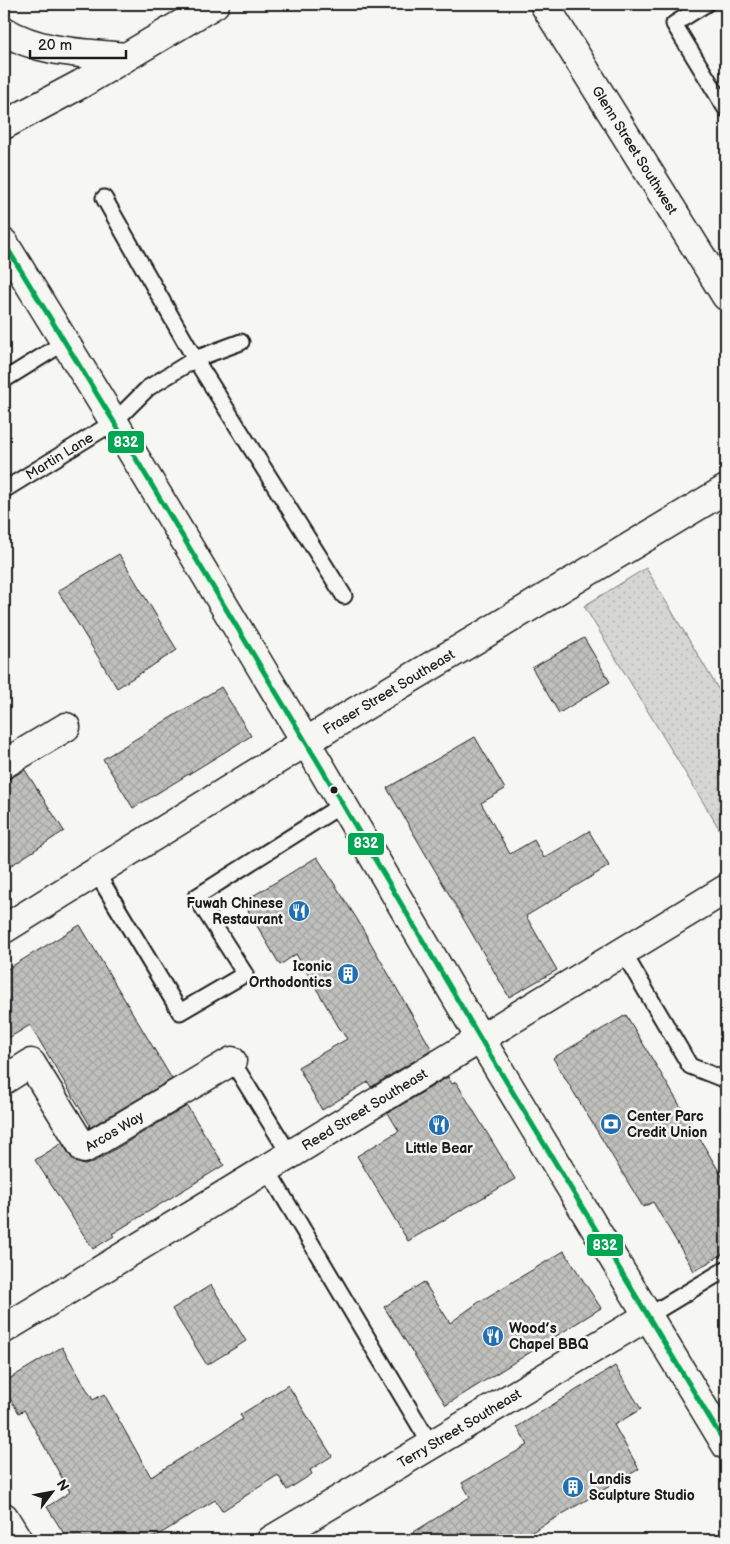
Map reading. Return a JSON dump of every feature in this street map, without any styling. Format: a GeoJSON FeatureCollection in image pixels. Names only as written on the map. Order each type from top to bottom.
{"type":"FeatureCollection","features":[{"type":"Feature","properties":{"kind":"street"},"geometry":{"type":"LineString","coordinates":[[4,126],[82,84],[215,4]]}},
{"type":"Feature","properties":{"kind":"street","name":"Glenn Street Southwest"},"geometry":{"type":"LineString","coordinates":[[544,4],[726,296]]}},
{"type":"Feature","properties":{"kind":"street"},"geometry":{"type":"LineString","coordinates":[[4,32],[40,47],[125,57]]}},
{"type":"Feature","properties":{"kind":"street"},"geometry":{"type":"LineString","coordinates":[[4,243],[114,422],[343,804],[480,1038],[726,1445]]}},
{"type":"Feature","properties":{"kind":"street","name":"Fraser Street Southeast"},"geometry":{"type":"LineString","coordinates":[[4,929],[306,742],[726,489]]}},
{"type":"Feature","properties":{"kind":"street"},"geometry":{"type":"LineString","coordinates":[[4,764],[66,727]]}},
{"type":"Feature","properties":{"kind":"street","name":"Reed Street Southeast"},"geometry":{"type":"LineString","coordinates":[[4,1329],[726,889]]}},
{"type":"Feature","properties":{"kind":"street","name":"Arcos Way"},"geometry":{"type":"LineString","coordinates":[[4,1080],[31,1063],[84,1149],[232,1061]]}},
{"type":"Feature","properties":{"kind":"street","name":"Terry Street Southeast"},"geometry":{"type":"LineString","coordinates":[[271,1540],[648,1316]]}},
{"type":"Feature","properties":{"kind":"street"},"geometry":{"type":"LineString","coordinates":[[4,1517],[18,1540]]}},
{"type":"Feature","properties":{"kind":"lane"},"geometry":{"type":"LineString","coordinates":[[706,4],[674,24],[726,109]]}},
{"type":"Feature","properties":{"kind":"lane"},"geometry":{"type":"LineString","coordinates":[[104,198],[195,359],[344,596]]}},
{"type":"Feature","properties":{"kind":"lane"},"geometry":{"type":"LineString","coordinates":[[4,380],[65,342]]}},
{"type":"Feature","properties":{"kind":"lane","name":"Martin Lane"},"geometry":{"type":"LineString","coordinates":[[4,490],[114,422],[148,388],[195,359],[240,342]]}},
{"type":"Feature","properties":{"kind":"lane"},"geometry":{"type":"LineString","coordinates":[[96,872],[180,1012],[245,974],[196,898],[343,804]]}},
{"type":"Feature","properties":{"kind":"lane"},"geometry":{"type":"LineString","coordinates":[[623,952],[690,1066],[726,1079]]}},
{"type":"Feature","properties":{"kind":"lane"},"geometry":{"type":"LineString","coordinates":[[232,1061],[290,1155]]}},
{"type":"Feature","properties":{"kind":"lane"},"geometry":{"type":"LineString","coordinates":[[266,1169],[432,1445]]}},
{"type":"Feature","properties":{"kind":"lane"},"geometry":{"type":"LineString","coordinates":[[648,1316],[726,1269]]}},
{"type":"Feature","properties":{"kind":"shaded area"},"geometry":{"type":"Polygon","coordinates":[[[646,568],[726,702],[726,840],[584,606],[646,568]]]}},
{"type":"Feature","properties":{"kind":"building"},"geometry":{"type":"Polygon","coordinates":[[[119,554],[177,650],[117,688],[58,591],[119,554]]]}},
{"type":"Feature","properties":{"kind":"building"},"geometry":{"type":"Polygon","coordinates":[[[584,638],[610,682],[559,713],[532,668],[584,638]]]}},
{"type":"Feature","properties":{"kind":"building"},"geometry":{"type":"Polygon","coordinates":[[[221,687],[251,736],[133,808],[103,759],[221,687]]]}},
{"type":"Feature","properties":{"kind":"building"},"geometry":{"type":"Polygon","coordinates":[[[475,737],[505,789],[481,803],[510,854],[534,840],[544,858],[589,831],[609,866],[526,916],[557,970],[509,997],[387,788],[475,737]]]}},
{"type":"Feature","properties":{"kind":"building"},"geometry":{"type":"Polygon","coordinates":[[[25,770],[64,831],[4,870],[4,780],[25,770]]]}},
{"type":"Feature","properties":{"kind":"building"},"geometry":{"type":"Polygon","coordinates":[[[317,857],[357,919],[432,1050],[371,1087],[368,1082],[322,1110],[298,1067],[347,1039],[296,954],[280,965],[243,902],[317,857]]]}},
{"type":"Feature","properties":{"kind":"building"},"geometry":{"type":"Polygon","coordinates":[[[80,925],[172,1079],[89,1128],[90,1125],[30,1025],[4,1041],[4,971],[80,925]]]}},
{"type":"Feature","properties":{"kind":"building"},"geometry":{"type":"Polygon","coordinates":[[[626,1015],[726,1183],[726,1252],[694,1271],[653,1202],[643,1207],[553,1058],[626,1015]]]}},
{"type":"Feature","properties":{"kind":"building"},"geometry":{"type":"Polygon","coordinates":[[[448,1077],[452,1084],[456,1082],[515,1179],[408,1241],[357,1156],[399,1131],[388,1113],[448,1077]]]}},
{"type":"Feature","properties":{"kind":"building"},"geometry":{"type":"Polygon","coordinates":[[[187,1106],[224,1165],[112,1234],[114,1236],[93,1249],[35,1160],[62,1143],[76,1162],[84,1165],[92,1163],[187,1106]]]}},
{"type":"Feature","properties":{"kind":"building","name":"Wood’s Chapel BBQ"},"geometry":{"type":"Polygon","coordinates":[[[564,1251],[601,1308],[446,1405],[384,1307],[424,1282],[450,1323],[479,1302],[564,1251]]]}},
{"type":"Feature","properties":{"kind":"building"},"geometry":{"type":"Polygon","coordinates":[[[211,1285],[246,1341],[207,1365],[172,1309],[211,1285]]]}},
{"type":"Feature","properties":{"kind":"building"},"geometry":{"type":"Polygon","coordinates":[[[62,1347],[93,1400],[104,1394],[151,1477],[243,1419],[240,1415],[288,1385],[332,1456],[310,1470],[312,1474],[287,1490],[278,1475],[222,1511],[215,1500],[150,1540],[68,1540],[47,1507],[70,1492],[24,1410],[19,1413],[4,1389],[4,1382],[62,1347]]]}},
{"type":"Feature","properties":{"kind":"building"},"geometry":{"type":"Polygon","coordinates":[[[615,1366],[641,1409],[614,1425],[639,1469],[518,1540],[401,1540],[470,1497],[462,1483],[528,1445],[517,1427],[615,1366]]]}},
{"type":"Feature","properties":{"kind":"transit line","name":"832"},"geometry":{"type":"LineString","coordinates":[[4,243],[114,422],[319,764],[480,1038],[726,1445]]}},
{"type":"Feature","properties":{"kind":"place","name":"Fuwah Chinese Restaurant"},"geometry":{"type":"Point","coordinates":[299,911]}},
{"type":"Feature","properties":{"kind":"place","name":"Iconic Orthodontics"},"geometry":{"type":"Point","coordinates":[348,974]}},
{"type":"Feature","properties":{"kind":"place","name":"Center Parc Credit Union"},"geometry":{"type":"Point","coordinates":[611,1124]}},
{"type":"Feature","properties":{"kind":"place","name":"Little Bear"},"geometry":{"type":"Point","coordinates":[439,1125]}},
{"type":"Feature","properties":{"kind":"place","name":"Wood’s Chapel BBQ"},"geometry":{"type":"Point","coordinates":[493,1336]}},
{"type":"Feature","properties":{"kind":"place","name":"Landis Sculpture Studio"},"geometry":{"type":"Point","coordinates":[573,1487]}}]}
